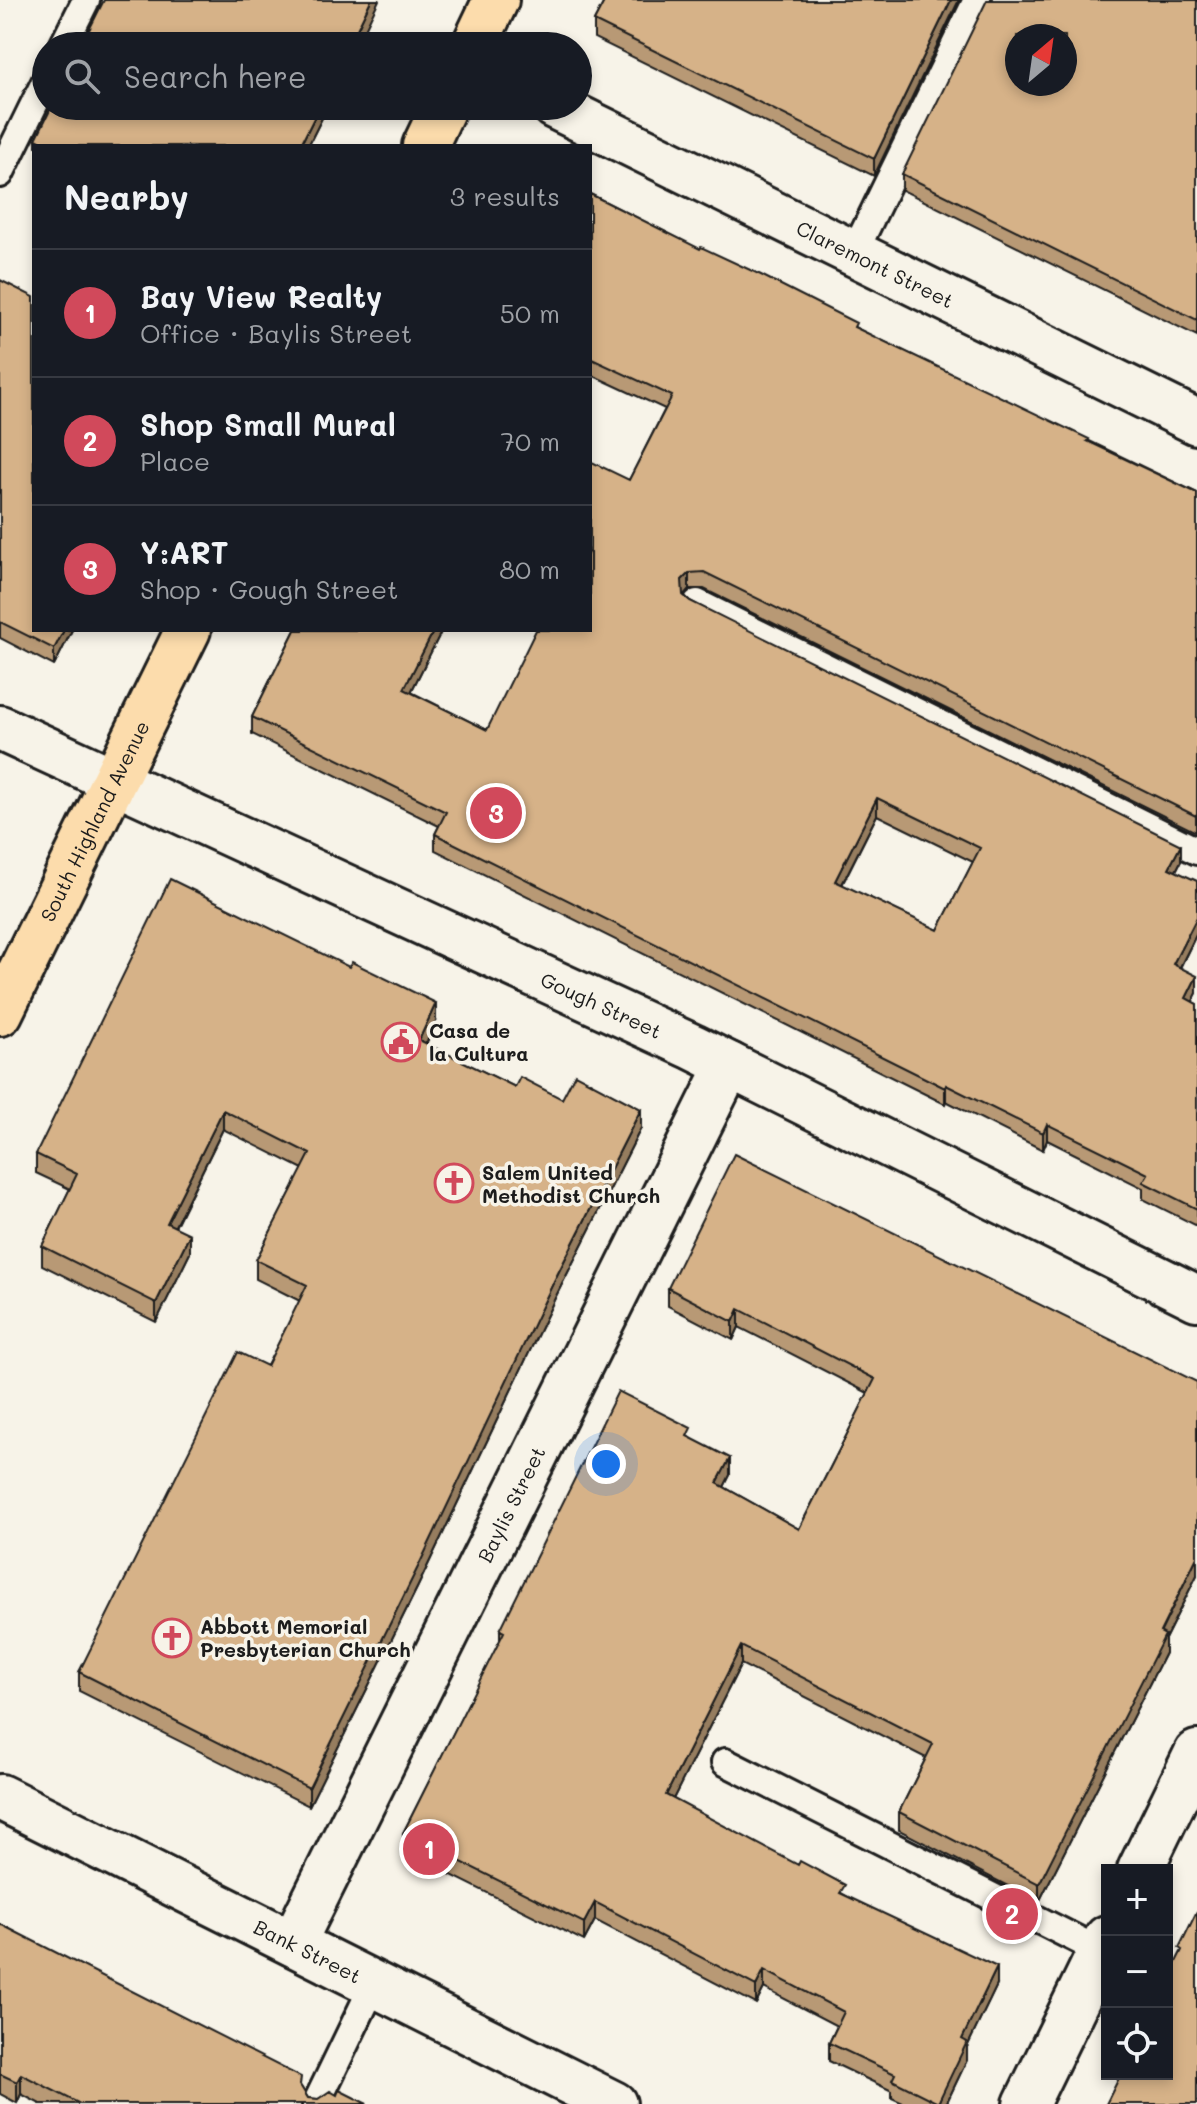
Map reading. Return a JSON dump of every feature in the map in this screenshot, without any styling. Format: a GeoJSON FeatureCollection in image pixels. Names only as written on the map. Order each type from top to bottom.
{"type":"FeatureCollection","features":[{"type":"Feature","properties":{"kind":"main road"},"geometry":{"type":"LineString","coordinates":[[481,32],[496,0]]}},
{"type":"Feature","properties":{"kind":"main road"},"geometry":{"type":"LineString","coordinates":[[426,144],[437,120]]}},
{"type":"Feature","properties":{"kind":"main road","name":"South Highland Avenue"},"geometry":{"type":"LineString","coordinates":[[0,1013],[187,632]]}},
{"type":"Feature","properties":{"kind":"street","name":"Claremont Street"},"geometry":{"type":"LineString","coordinates":[[583,120],[1197,422]]}},
{"type":"Feature","properties":{"kind":"street","name":"Gough Street"},"geometry":{"type":"LineString","coordinates":[[0,728],[729,1065],[1197,1298]]}},
{"type":"Feature","properties":{"kind":"street","name":"Baylis Street"},"geometry":{"type":"LineString","coordinates":[[293,1943],[729,1065]]}},
{"type":"Feature","properties":{"kind":"street"},"geometry":{"type":"LineString","coordinates":[[1143,1864],[1197,1753]]}},
{"type":"Feature","properties":{"kind":"street","name":"Bank Street"},"geometry":{"type":"LineString","coordinates":[[0,1797],[614,2104]]}},
{"type":"Feature","properties":{"kind":"street"},"geometry":{"type":"LineString","coordinates":[[1026,2104],[1101,1950]]}},
{"type":"Feature","properties":{"kind":"lane"},"geometry":{"type":"LineString","coordinates":[[70,32],[86,0]]}},
{"type":"Feature","properties":{"kind":"lane"},"geometry":{"type":"LineString","coordinates":[[854,253],[977,0]]}},
{"type":"Feature","properties":{"kind":"lane"},"geometry":{"type":"LineString","coordinates":[[0,174],[32,109]]}},
{"type":"Feature","properties":{"kind":"lane"},"geometry":{"type":"LineString","coordinates":[[697,603],[1197,851]]}},
{"type":"Feature","properties":{"kind":"lane"},"geometry":{"type":"LineString","coordinates":[[725,1762],[1101,1943]]}},
{"type":"Feature","properties":{"kind":"lane"},"geometry":{"type":"LineString","coordinates":[[316,2104],[374,1984]]}},
{"type":"Feature","properties":{"kind":"building"},"geometry":{"type":"Polygon","coordinates":[[[104,0],[371,0],[356,32],[88,32],[104,0]]]}},
{"type":"Feature","properties":{"kind":"building"},"geometry":{"type":"Polygon","coordinates":[[[605,0],[951,0],[874,159],[594,21],[605,0]]]}},
{"type":"Feature","properties":{"kind":"building"},"geometry":{"type":"Polygon","coordinates":[[[987,0],[1197,0],[1197,320],[902,174],[987,0]]]}},
{"type":"Feature","properties":{"kind":"building"},"geometry":{"type":"Polygon","coordinates":[[[45,120],[313,120],[301,144],[46,144],[36,139],[45,120]]]}},
{"type":"Feature","properties":{"kind":"building"},"geometry":{"type":"Polygon","coordinates":[[[592,195],[700,249],[761,275],[856,323],[854,327],[1197,493],[1196,816],[704,572],[689,573],[682,580],[683,595],[690,601],[1181,845],[1169,868],[1197,881],[1197,917],[1173,964],[1197,976],[1186,998],[1197,1004],[1197,1209],[1143,1182],[1148,1174],[1047,1124],[1043,1133],[946,1085],[945,1088],[435,834],[446,812],[252,717],[294,632],[433,632],[404,689],[487,730],[535,632],[592,632],[592,462],[629,480],[672,396],[592,359],[592,195]],[[877,798],[835,881],[938,930],[980,848],[877,798]]]}},
{"type":"Feature","properties":{"kind":"building"},"geometry":{"type":"Polygon","coordinates":[[[0,280],[32,296],[32,632],[63,632],[54,649],[0,622],[0,280]]]}},
{"type":"Feature","properties":{"kind":"building"},"geometry":{"type":"Polygon","coordinates":[[[170,879],[349,967],[352,962],[436,1003],[419,1040],[515,1087],[520,1077],[562,1099],[575,1074],[641,1109],[555,1279],[309,1788],[79,1672],[238,1352],[267,1366],[307,1285],[256,1260],[310,1154],[223,1110],[167,1223],[190,1234],[156,1303],[42,1246],[77,1174],[36,1154],[170,879]]]}},
{"type":"Feature","properties":{"kind":"building"},"geometry":{"type":"Polygon","coordinates":[[[734,1154],[1197,1382],[1197,1557],[1160,1632],[1165,1635],[1039,1884],[899,1812],[933,1744],[741,1646],[666,1795],[798,1865],[800,1861],[845,1885],[840,1893],[997,1967],[962,2039],[967,2042],[938,2103],[892,2080],[895,2074],[829,2043],[844,2012],[764,1970],[756,1986],[595,1902],[584,1923],[403,1833],[504,1632],[500,1630],[618,1391],[691,1428],[687,1436],[730,1458],[717,1483],[799,1529],[875,1379],[739,1309],[733,1322],[668,1288],[734,1154]]]}},
{"type":"Feature","properties":{"kind":"building"},"geometry":{"type":"Polygon","coordinates":[[[1197,1911],[1197,2104],[1106,2104],[1118,2080],[1173,2080],[1173,1968],[1182,1950],[1179,1948],[1197,1911]]]}},
{"type":"Feature","properties":{"kind":"building"},"geometry":{"type":"Polygon","coordinates":[[[0,1924],[301,2077],[300,2085],[308,2098],[318,2099],[330,2091],[337,2095],[339,2090],[367,2104],[80,2104],[21,2074],[17,2082],[0,2074],[0,1924]]]}},
{"type":"Feature","properties":{"kind":"place","name":"Y:ART"},"geometry":{"type":"Point","coordinates":[496,813]}},
{"type":"Feature","properties":{"kind":"place","name":"Casa de la Cultura"},"geometry":{"type":"Point","coordinates":[401,1042]}},
{"type":"Feature","properties":{"kind":"place","name":"Salem United Methodist Church"},"geometry":{"type":"Point","coordinates":[454,1183]}},
{"type":"Feature","properties":{"kind":"place","name":"Abbott Memorial Presbyterian Church"},"geometry":{"type":"Point","coordinates":[172,1638]}},
{"type":"Feature","properties":{"kind":"place","name":"Bay View Realty"},"geometry":{"type":"Point","coordinates":[429,1849]}},
{"type":"Feature","properties":{"kind":"place","name":"Shop Small Mural"},"geometry":{"type":"Point","coordinates":[1012,1914]}}]}
